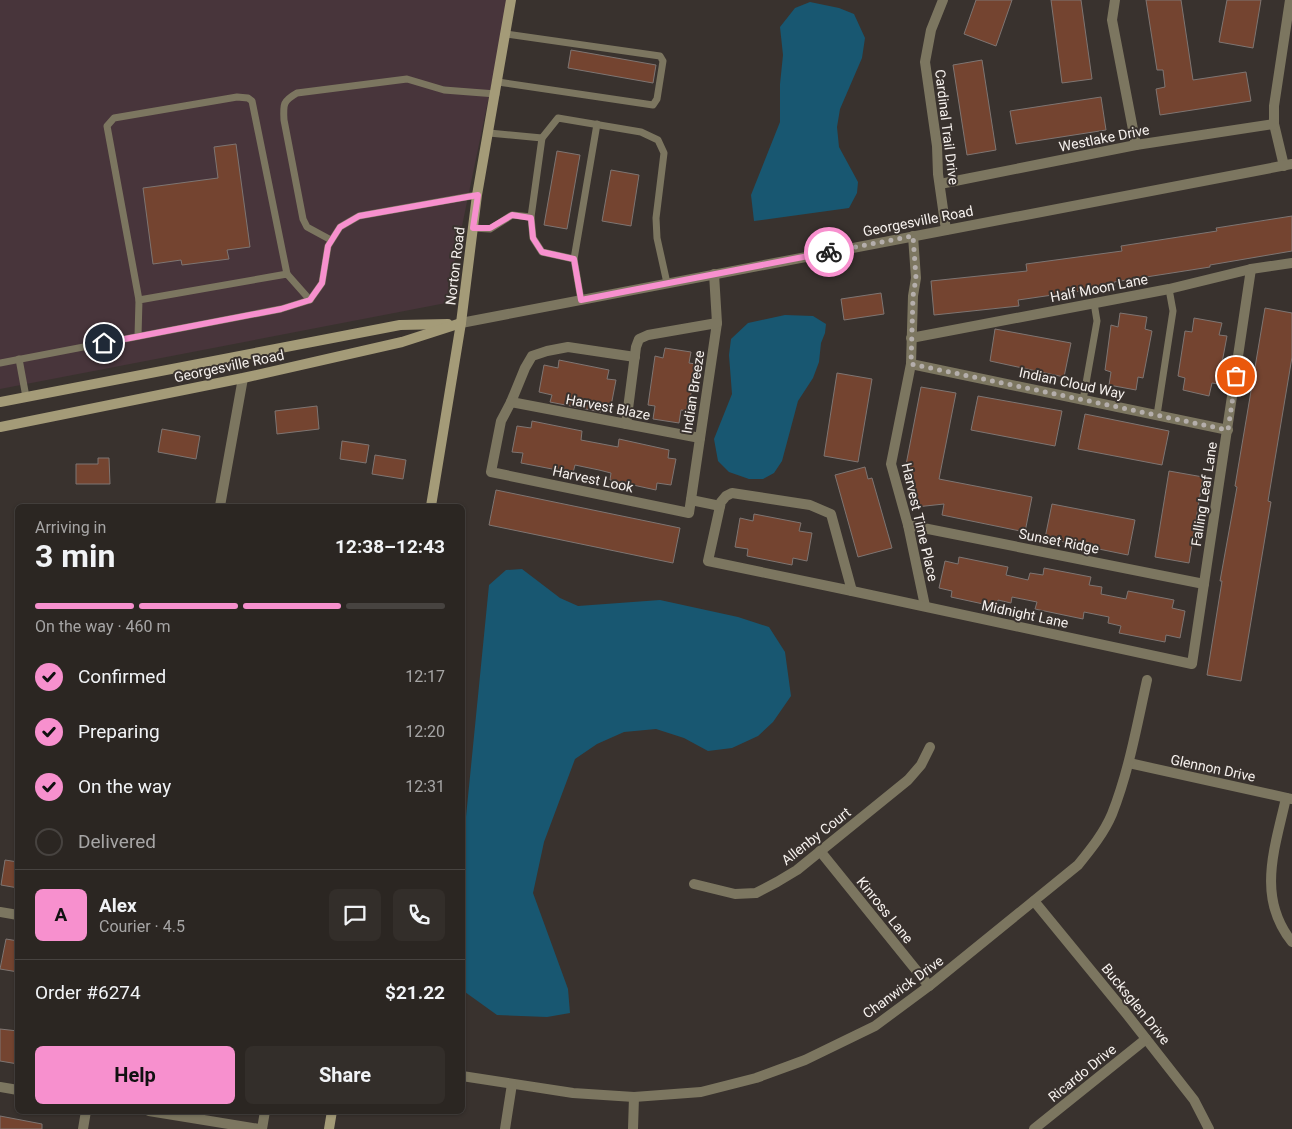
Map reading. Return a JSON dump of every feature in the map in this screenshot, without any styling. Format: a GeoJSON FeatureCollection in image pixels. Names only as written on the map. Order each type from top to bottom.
{"type":"FeatureCollection","features":[{"type":"Feature","properties":{"kind":"main road","name":"Norton Road"},"geometry":{"type":"LineString","coordinates":[[431,504],[461,323],[478,195],[511,0]]}},
{"type":"Feature","properties":{"kind":"main road","name":"Georgesville Road"},"geometry":{"type":"LineString","coordinates":[[0,427],[243,378],[402,342],[461,323]]}},
{"type":"Feature","properties":{"kind":"main road","name":"Georgesville Road"},"geometry":{"type":"LineString","coordinates":[[0,402],[400,325],[461,323]]}},
{"type":"Feature","properties":{"kind":"main road"},"geometry":{"type":"LineString","coordinates":[[329,1129],[332,1114]]}},
{"type":"Feature","properties":{"kind":"street","name":"Cardinal Trail Drive"},"geometry":{"type":"LineString","coordinates":[[943,0],[931,30],[925,62],[946,230]]}},
{"type":"Feature","properties":{"kind":"street"},"geometry":{"type":"LineString","coordinates":[[1115,0],[1112,20],[1136,145]]}},
{"type":"Feature","properties":{"kind":"street"},"geometry":{"type":"LineString","coordinates":[[1288,165],[1274,124],[1274,106],[1290,0]]}},
{"type":"Feature","properties":{"kind":"street","name":"Westlake Drive"},"geometry":{"type":"LineString","coordinates":[[940,184],[1136,145],[1274,124]]}},
{"type":"Feature","properties":{"kind":"street","name":"Georgesville Road"},"geometry":{"type":"LineString","coordinates":[[461,323],[1288,165]]}},
{"type":"Feature","properties":{"kind":"street","name":"Harvest Time Place"},"geometry":{"type":"LineString","coordinates":[[913,236],[916,278],[911,338],[911,364],[891,464],[908,525],[925,606]]}},
{"type":"Feature","properties":{"kind":"street","name":"Half Moon Lane"},"geometry":{"type":"LineString","coordinates":[[911,338],[1169,289],[1251,269],[1292,264]]}},
{"type":"Feature","properties":{"kind":"street","name":"Falling Leaf Lane"},"geometry":{"type":"LineString","coordinates":[[1192,664],[1251,269]]}},
{"type":"Feature","properties":{"kind":"street","name":"Indian Breeze"},"geometry":{"type":"LineString","coordinates":[[688,513],[717,323],[714,274]]}},
{"type":"Feature","properties":{"kind":"street"},"geometry":{"type":"LineString","coordinates":[[626,424],[639,339],[648,335],[717,323]]}},
{"type":"Feature","properties":{"kind":"street"},"geometry":{"type":"LineString","coordinates":[[511,402],[532,356],[568,347],[635,357]]}},
{"type":"Feature","properties":{"kind":"street","name":"Indian Cloud Way"},"geometry":{"type":"LineString","coordinates":[[911,364],[1228,430]]}},
{"type":"Feature","properties":{"kind":"street"},"geometry":{"type":"LineString","coordinates":[[220,504],[243,378]]}},
{"type":"Feature","properties":{"kind":"street","name":"Harvest Blaze"},"geometry":{"type":"LineString","coordinates":[[511,402],[700,438]]}},
{"type":"Feature","properties":{"kind":"street","name":"Harvest Look"},"geometry":{"type":"LineString","coordinates":[[511,402],[501,421],[491,472],[688,513]]}},
{"type":"Feature","properties":{"kind":"street"},"geometry":{"type":"LineString","coordinates":[[690,500],[720,506],[726,496],[732,493],[810,505],[831,514],[852,591]]}},
{"type":"Feature","properties":{"kind":"street","name":"Midnight Lane"},"geometry":{"type":"LineString","coordinates":[[720,506],[708,561],[1192,664]]}},
{"type":"Feature","properties":{"kind":"street","name":"Sunset Ridge"},"geometry":{"type":"LineString","coordinates":[[908,525],[1204,584]]}},
{"type":"Feature","properties":{"kind":"street","name":"Chanwick Drive"},"geometry":{"type":"LineString","coordinates":[[465,1076],[572,1093],[634,1097],[701,1092],[756,1078],[805,1060],[875,1026],[929,986],[1078,865],[1097,842],[1111,815],[1128,764],[1147,680]]}},
{"type":"Feature","properties":{"kind":"street","name":"Allenby Court"},"geometry":{"type":"LineString","coordinates":[[694,884],[735,894],[756,893],[777,882],[797,870],[908,780],[921,765],[930,747]]}},
{"type":"Feature","properties":{"kind":"street","name":"Glennon Drive"},"geometry":{"type":"LineString","coordinates":[[1128,764],[1289,798]]}},
{"type":"Feature","properties":{"kind":"street"},"geometry":{"type":"LineString","coordinates":[[1289,798],[1271,865],[1270,885],[1280,922],[1292,942]]}},
{"type":"Feature","properties":{"kind":"street","name":"Kinross Lane"},"geometry":{"type":"LineString","coordinates":[[820,851],[929,986]]}},
{"type":"Feature","properties":{"kind":"street","name":"Bucksglen Drive"},"geometry":{"type":"LineString","coordinates":[[1034,901],[1194,1100],[1209,1129]]}},
{"type":"Feature","properties":{"kind":"street"},"geometry":{"type":"LineString","coordinates":[[0,912],[15,914]]}},
{"type":"Feature","properties":{"kind":"street","name":"Ricardo Drive"},"geometry":{"type":"LineString","coordinates":[[1034,1129],[1146,1039]]}},
{"type":"Feature","properties":{"kind":"street"},"geometry":{"type":"LineString","coordinates":[[505,1129],[512,1084]]}},
{"type":"Feature","properties":{"kind":"street"},"geometry":{"type":"LineString","coordinates":[[0,1087],[15,1090]]}},
{"type":"Feature","properties":{"kind":"street"},"geometry":{"type":"LineString","coordinates":[[633,1129],[634,1097]]}},
{"type":"Feature","properties":{"kind":"street"},"geometry":{"type":"LineString","coordinates":[[83,1129],[86,1114]]}},
{"type":"Feature","properties":{"kind":"street"},"geometry":{"type":"LineString","coordinates":[[168,1114],[261,1129],[264,1114]]}},
{"type":"Feature","properties":{"kind":"lane"},"geometry":{"type":"LineString","coordinates":[[498,82],[652,105],[657,100],[663,61],[660,56],[506,34]]}},
{"type":"Feature","properties":{"kind":"lane"},"geometry":{"type":"LineString","coordinates":[[331,240],[308,226],[303,219],[284,120],[283,106],[288,98],[297,93],[407,79],[444,90],[496,94]]}},
{"type":"Feature","properties":{"kind":"lane"},"geometry":{"type":"LineString","coordinates":[[138,336],[139,300],[107,126],[114,118],[243,96],[252,101],[287,274],[310,300]]}},
{"type":"Feature","properties":{"kind":"lane"},"geometry":{"type":"LineString","coordinates":[[574,259],[542,252],[533,238],[531,218],[542,138],[558,118],[641,132],[658,140],[664,153],[656,218],[657,238],[667,284]]}},
{"type":"Feature","properties":{"kind":"lane"},"geometry":{"type":"LineString","coordinates":[[581,300],[574,259],[597,124]]}},
{"type":"Feature","properties":{"kind":"lane"},"geometry":{"type":"LineString","coordinates":[[489,133],[542,138]]}},
{"type":"Feature","properties":{"kind":"lane"},"geometry":{"type":"LineString","coordinates":[[0,363],[281,309],[310,300],[322,283],[328,246],[340,227],[359,216],[478,195]]}},
{"type":"Feature","properties":{"kind":"lane"},"geometry":{"type":"LineString","coordinates":[[473,228],[490,228],[512,215],[531,218]]}},
{"type":"Feature","properties":{"kind":"lane"},"geometry":{"type":"LineString","coordinates":[[139,300],[287,274]]}},
{"type":"Feature","properties":{"kind":"lane"},"geometry":{"type":"LineString","coordinates":[[1157,415],[1173,311],[1169,289]]}},
{"type":"Feature","properties":{"kind":"lane"},"geometry":{"type":"LineString","coordinates":[[1083,400],[1097,320],[1094,304]]}},
{"type":"Feature","properties":{"kind":"lane"},"geometry":{"type":"LineString","coordinates":[[19,359],[26,397]]}},
{"type":"Feature","properties":{"kind":"shaded area"},"geometry":{"type":"Polygon","coordinates":[[[0,0],[509,0],[446,303],[0,389],[0,0]]]}},
{"type":"Feature","properties":{"kind":"water"},"geometry":{"type":"Polygon","coordinates":[[[810,2],[839,8],[854,14],[865,38],[862,58],[840,109],[837,127],[839,147],[858,182],[857,193],[849,208],[754,221],[751,195],[780,122],[780,84],[783,55],[780,27],[795,8],[810,2]]]}},
{"type":"Feature","properties":{"kind":"water"},"geometry":{"type":"Polygon","coordinates":[[[785,315],[813,316],[826,324],[819,362],[813,378],[798,401],[782,461],[774,473],[763,479],[749,479],[729,472],[718,461],[714,439],[732,394],[729,355],[731,339],[748,323],[785,315]]]}},
{"type":"Feature","properties":{"kind":"water"},"geometry":{"type":"Polygon","coordinates":[[[522,569],[560,598],[578,606],[660,600],[738,617],[769,627],[785,652],[791,696],[773,722],[758,736],[732,748],[708,751],[684,738],[656,729],[624,732],[597,744],[575,759],[544,842],[533,893],[568,989],[570,1013],[547,1017],[497,1015],[465,992],[465,827],[489,585],[506,570],[522,569]]]}},
{"type":"Feature","properties":{"kind":"building"},"geometry":{"type":"Polygon","coordinates":[[[976,0],[1012,0],[996,46],[964,34],[976,0]]]}},
{"type":"Feature","properties":{"kind":"building"},"geometry":{"type":"Polygon","coordinates":[[[1051,0],[1081,0],[1092,79],[1062,83],[1051,0]]]}},
{"type":"Feature","properties":{"kind":"building"},"geometry":{"type":"Polygon","coordinates":[[[1146,0],[1181,0],[1193,80],[1246,72],[1251,101],[1160,115],[1156,89],[1165,87],[1163,70],[1157,70],[1146,0]]]}},
{"type":"Feature","properties":{"kind":"building"},"geometry":{"type":"Polygon","coordinates":[[[1227,0],[1261,0],[1253,48],[1219,42],[1227,0]]]}},
{"type":"Feature","properties":{"kind":"building"},"geometry":{"type":"Polygon","coordinates":[[[571,50],[656,65],[653,83],[568,68],[571,50]]]}},
{"type":"Feature","properties":{"kind":"building"},"geometry":{"type":"Polygon","coordinates":[[[982,60],[996,150],[967,155],[953,65],[982,60]]]}},
{"type":"Feature","properties":{"kind":"building"},"geometry":{"type":"Polygon","coordinates":[[[1101,97],[1106,130],[1016,144],[1010,111],[1101,97]]]}},
{"type":"Feature","properties":{"kind":"building"},"geometry":{"type":"Polygon","coordinates":[[[236,144],[250,247],[227,250],[229,259],[182,265],[181,260],[153,264],[143,188],[218,178],[214,147],[236,144]]]}},
{"type":"Feature","properties":{"kind":"building"},"geometry":{"type":"Polygon","coordinates":[[[557,151],[580,155],[567,229],[544,225],[557,151]]]}},
{"type":"Feature","properties":{"kind":"building"},"geometry":{"type":"Polygon","coordinates":[[[611,170],[639,175],[631,226],[602,221],[611,170]]]}},
{"type":"Feature","properties":{"kind":"building"},"geometry":{"type":"Polygon","coordinates":[[[1292,216],[1292,251],[1210,265],[1210,267],[1114,282],[1115,286],[1018,300],[1019,306],[934,315],[931,281],[1027,271],[1026,264],[1122,251],[1121,246],[1217,231],[1216,228],[1292,216]]]}},
{"type":"Feature","properties":{"kind":"building"},"geometry":{"type":"Polygon","coordinates":[[[881,293],[884,314],[844,320],[841,299],[881,293]]]}},
{"type":"Feature","properties":{"kind":"building"},"geometry":{"type":"Polygon","coordinates":[[[1265,308],[1292,313],[1292,357],[1268,501],[1271,502],[1241,681],[1207,675],[1222,581],[1220,581],[1237,487],[1235,486],[1265,308]]]}},
{"type":"Feature","properties":{"kind":"building"},"geometry":{"type":"Polygon","coordinates":[[[1120,313],[1147,317],[1145,329],[1152,331],[1143,378],[1138,377],[1136,390],[1109,385],[1111,372],[1105,370],[1111,325],[1118,327],[1120,313]]]}},
{"type":"Feature","properties":{"kind":"building"},"geometry":{"type":"Polygon","coordinates":[[[1194,318],[1222,323],[1219,335],[1227,336],[1218,384],[1212,383],[1209,396],[1183,390],[1185,378],[1178,376],[1185,331],[1192,332],[1194,318]]]}},
{"type":"Feature","properties":{"kind":"building"},"geometry":{"type":"Polygon","coordinates":[[[995,329],[1071,343],[1064,377],[990,361],[995,329]]]}},
{"type":"Feature","properties":{"kind":"building"},"geometry":{"type":"Polygon","coordinates":[[[665,348],[691,352],[689,363],[696,364],[688,411],[681,410],[679,423],[653,419],[655,406],[648,405],[655,356],[663,358],[665,348]]]}},
{"type":"Feature","properties":{"kind":"building"},"geometry":{"type":"Polygon","coordinates":[[[559,360],[609,370],[607,379],[616,380],[611,406],[602,404],[601,412],[550,402],[552,395],[539,392],[544,365],[558,368],[559,360]]]}},
{"type":"Feature","properties":{"kind":"building"},"geometry":{"type":"Polygon","coordinates":[[[837,373],[872,379],[858,462],[824,456],[837,373]]]}},
{"type":"Feature","properties":{"kind":"building"},"geometry":{"type":"Polygon","coordinates":[[[921,387],[956,393],[939,479],[1032,497],[1025,532],[942,515],[944,504],[916,507],[912,472],[905,470],[921,387]]]}},
{"type":"Feature","properties":{"kind":"building"},"geometry":{"type":"Polygon","coordinates":[[[978,396],[1062,411],[1055,446],[971,430],[978,396]]]}},
{"type":"Feature","properties":{"kind":"building"},"geometry":{"type":"Polygon","coordinates":[[[317,406],[319,429],[277,434],[275,411],[317,406]]]}},
{"type":"Feature","properties":{"kind":"building"},"geometry":{"type":"Polygon","coordinates":[[[1085,414],[1169,431],[1162,465],[1078,449],[1085,414]]]}},
{"type":"Feature","properties":{"kind":"building"},"geometry":{"type":"Polygon","coordinates":[[[532,421],[582,431],[581,440],[618,447],[619,439],[669,450],[668,458],[676,459],[671,485],[657,483],[656,490],[610,480],[611,473],[575,465],[573,473],[521,463],[523,453],[512,452],[517,426],[531,428],[532,421]]]}},
{"type":"Feature","properties":{"kind":"building"},"geometry":{"type":"Polygon","coordinates":[[[162,429],[200,436],[196,459],[158,452],[162,429]]]}},
{"type":"Feature","properties":{"kind":"building"},"geometry":{"type":"Polygon","coordinates":[[[342,441],[369,445],[366,463],[340,459],[342,441]]]}},
{"type":"Feature","properties":{"kind":"building"},"geometry":{"type":"Polygon","coordinates":[[[375,455],[406,460],[403,479],[372,474],[375,455]]]}},
{"type":"Feature","properties":{"kind":"building"},"geometry":{"type":"Polygon","coordinates":[[[98,458],[109,458],[110,484],[76,484],[76,464],[98,464],[98,458]]]}},
{"type":"Feature","properties":{"kind":"building"},"geometry":{"type":"Polygon","coordinates":[[[865,467],[868,479],[872,478],[892,548],[858,557],[835,475],[865,467]]]}},
{"type":"Feature","properties":{"kind":"building"},"geometry":{"type":"Polygon","coordinates":[[[1169,471],[1203,477],[1189,563],[1155,557],[1169,471]]]}},
{"type":"Feature","properties":{"kind":"building"},"geometry":{"type":"Polygon","coordinates":[[[496,490],[680,528],[673,563],[489,525],[496,490]]]}},
{"type":"Feature","properties":{"kind":"building"},"geometry":{"type":"Polygon","coordinates":[[[1052,504],[1135,520],[1128,555],[1045,538],[1052,504]]]}},
{"type":"Feature","properties":{"kind":"building"},"geometry":{"type":"Polygon","coordinates":[[[754,514],[801,523],[799,531],[812,533],[807,561],[793,558],[792,565],[747,556],[748,549],[735,547],[740,518],[753,521],[754,514]]]}},
{"type":"Feature","properties":{"kind":"building"},"geometry":{"type":"Polygon","coordinates":[[[959,557],[1008,567],[1006,575],[1028,580],[1030,573],[1043,575],[1044,568],[1091,577],[1089,585],[1102,587],[1101,594],[1126,599],[1128,591],[1174,600],[1172,608],[1185,611],[1180,638],[1166,635],[1165,642],[1119,633],[1121,626],[1108,623],[1109,617],[1084,612],[1083,619],[1035,609],[1037,602],[1012,597],[1011,603],[998,600],[997,607],[951,597],[952,591],[939,588],[945,561],[958,564],[959,557]]]}},
{"type":"Feature","properties":{"kind":"building"},"geometry":{"type":"Polygon","coordinates":[[[5,860],[15,862],[15,887],[1,885],[5,860]]]}},
{"type":"Feature","properties":{"kind":"building"},"geometry":{"type":"Polygon","coordinates":[[[6,939],[15,940],[15,972],[0,969],[6,939]]]}},
{"type":"Feature","properties":{"kind":"building"},"geometry":{"type":"Polygon","coordinates":[[[0,1029],[15,1031],[15,1064],[0,1061],[0,1029]]]}},
{"type":"Feature","properties":{"kind":"building"},"geometry":{"type":"Polygon","coordinates":[[[0,1116],[42,1124],[42,1129],[0,1129],[0,1116]]]}},
{"type":"Feature","properties":{"kind":"way so far"},"geometry":{"type":"LineString","coordinates":[[829,252],[913,236],[916,278],[913,296],[911,364],[1228,430],[1236,376]]}},
{"type":"Feature","properties":{"kind":"route"},"geometry":{"type":"LineString","coordinates":[[104,343],[281,309],[310,300],[322,283],[328,246],[340,227],[359,216],[478,195],[473,228],[490,228],[512,215],[531,218],[533,238],[542,252],[574,259],[581,300],[829,252]]}}]}
